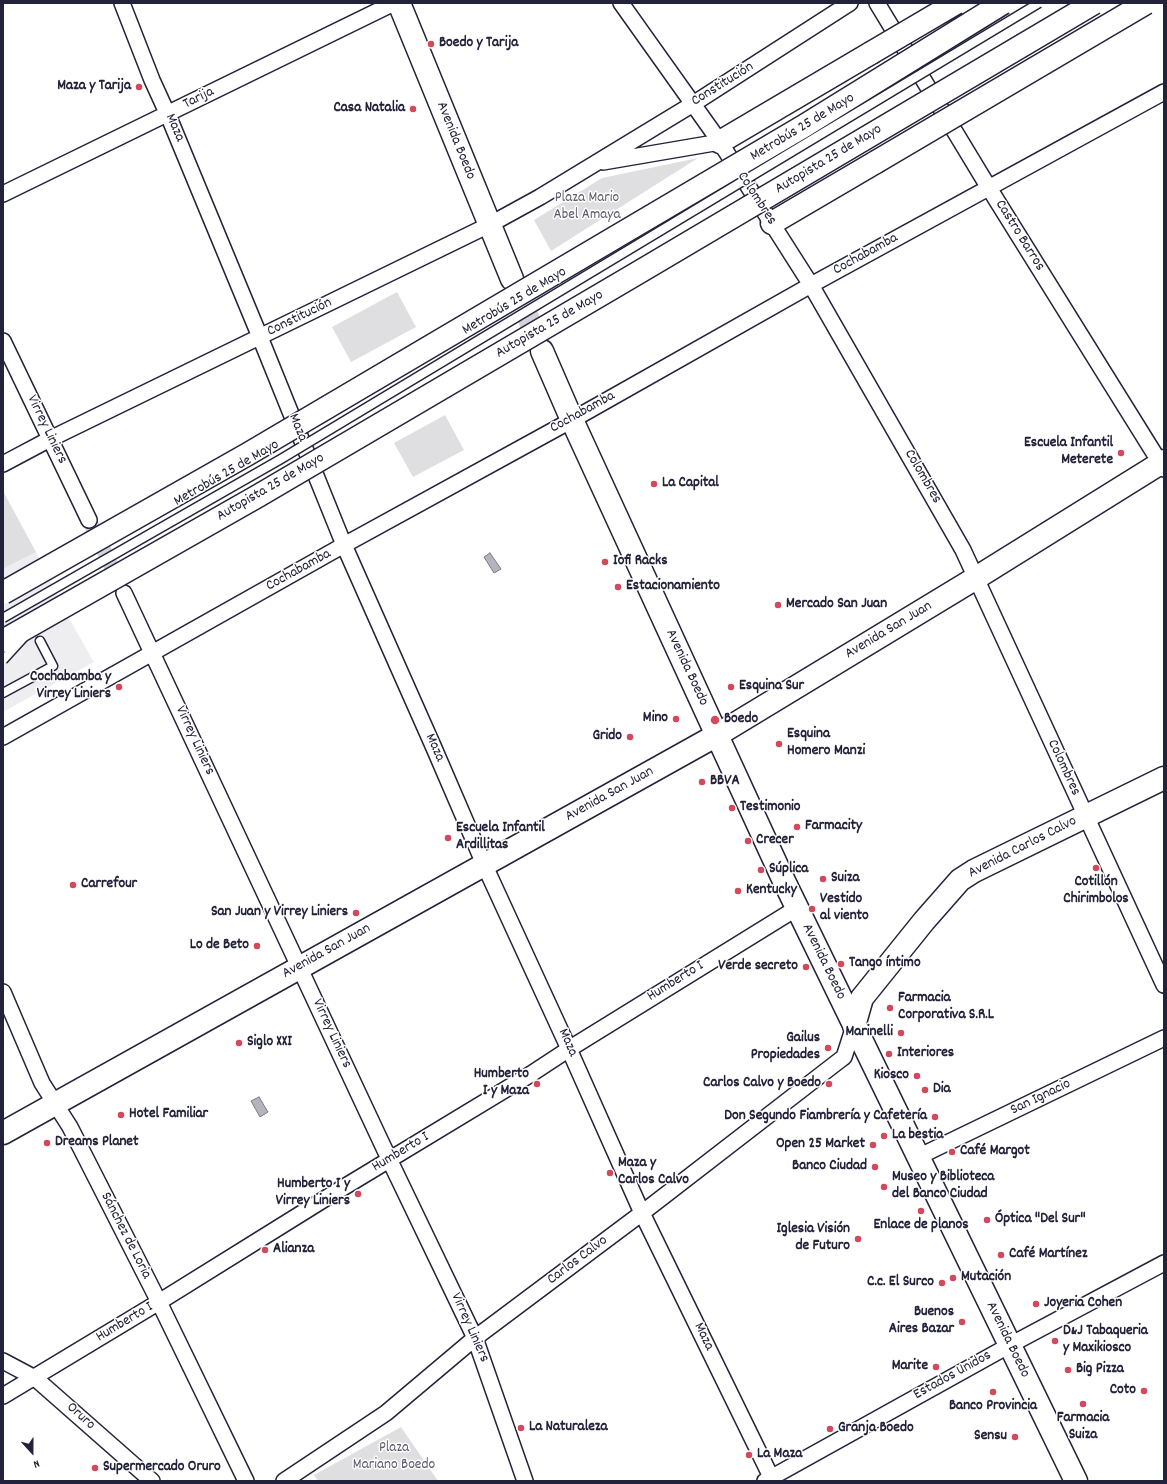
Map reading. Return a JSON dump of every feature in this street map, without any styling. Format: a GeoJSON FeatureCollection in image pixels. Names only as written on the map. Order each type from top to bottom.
{"type":"FeatureCollection","features":[{"type":"Feature","properties":{"kind":"main road","name":"Avenida Boedo"},"geometry":{"type":"LineString","coordinates":[[399,3],[512,279]]}},
{"type":"Feature","properties":{"kind":"main road"},"geometry":{"type":"LineString","coordinates":[[720,142],[956,3]]}},
{"type":"Feature","properties":{"kind":"main road"},"geometry":{"type":"LineString","coordinates":[[8,588],[248,454],[804,126],[1003,3]]}},
{"type":"Feature","properties":{"kind":"main road","name":"Autopista 25 de Mayo"},"geometry":{"type":"LineString","coordinates":[[3,640],[265,492],[1094,3]]}},
{"type":"Feature","properties":{"kind":"main road"},"geometry":{"type":"LineString","coordinates":[[772,223],[1146,3]]}},
{"type":"Feature","properties":{"kind":"main road","name":"Avenida Boedo"},"geometry":{"type":"LineString","coordinates":[[542,351],[572,420],[797,908],[1076,1481]]}},
{"type":"Feature","properties":{"kind":"main road","name":"Avenida San Juan"},"geometry":{"type":"LineString","coordinates":[[3,1133],[717,735],[1163,465]]}},
{"type":"Feature","properties":{"kind":"main road","name":"Avenida Carlos Calvo"},"geometry":{"type":"LineString","coordinates":[[854,1026],[862,998],[960,880],[974,871],[1164,778]]}},
{"type":"Feature","properties":{"kind":"street","name":"Maza"},"geometry":{"type":"LineString","coordinates":[[122,3],[152,80],[168,114],[344,545],[484,864],[642,1213],[770,1480]]}},
{"type":"Feature","properties":{"kind":"street","name":"Tarija"},"geometry":{"type":"LineString","coordinates":[[3,194],[394,3]]}},
{"type":"Feature","properties":{"kind":"street","name":"Colombres"},"geometry":{"type":"LineString","coordinates":[[621,3],[720,142],[811,285],[963,550],[1164,984]]}},
{"type":"Feature","properties":{"kind":"street","name":"Constitución"},"geometry":{"type":"LineString","coordinates":[[3,464],[50,439],[489,225],[540,197],[693,104],[850,3]]}},
{"type":"Feature","properties":{"kind":"street","name":"Castro Barros"},"geometry":{"type":"LineString","coordinates":[[877,3],[989,188],[1163,465]]}},
{"type":"Feature","properties":{"kind":"street","name":"Cochabamba"},"geometry":{"type":"LineString","coordinates":[[3,738],[344,545],[572,420],[811,285],[1164,92]]}},
{"type":"Feature","properties":{"kind":"street","name":"Constitución"},"geometry":{"type":"LineString","coordinates":[[593,164],[720,142]]}},
{"type":"Feature","properties":{"kind":"street","name":"Virrey Liniers"},"geometry":{"type":"LineString","coordinates":[[3,341],[89,520]]}},
{"type":"Feature","properties":{"kind":"street","name":"Virrey Liniers"},"geometry":{"type":"LineString","coordinates":[[124,593],[390,1161],[475,1338],[525,1481]]}},
{"type":"Feature","properties":{"kind":"street","name":"Humberto I"},"geometry":{"type":"LineString","coordinates":[[3,1396],[35,1378],[332,1195],[390,1161],[797,908]]}},
{"type":"Feature","properties":{"kind":"street","name":"Sánchez de Loria"},"geometry":{"type":"LineString","coordinates":[[3,992],[42,1083],[70,1127],[159,1302],[246,1481]]}},
{"type":"Feature","properties":{"kind":"street","name":"Carlos Calvo"},"geometry":{"type":"LineString","coordinates":[[284,1481],[386,1413],[475,1338],[642,1213],[844,1057],[854,1026]]}},
{"type":"Feature","properties":{"kind":"street","name":"San Ignacio"},"geometry":{"type":"LineString","coordinates":[[918,1158],[1164,1038]]}},
{"type":"Feature","properties":{"kind":"street","name":"Estados Unidos"},"geometry":{"type":"LineString","coordinates":[[770,1480],[1010,1345],[1164,1263]]}},
{"type":"Feature","properties":{"kind":"street","name":"Oruro"},"geometry":{"type":"LineString","coordinates":[[3,1361],[35,1378],[152,1481]]}},
{"type":"Feature","properties":{"kind":"lane","name":"Metrobús 25 de Mayo"},"geometry":{"type":"LineString","coordinates":[[3,618],[281,459],[1038,3]]}},
{"type":"Feature","properties":{"kind":"lane"},"geometry":{"type":"LineString","coordinates":[[3,660],[40,618]]}},
{"type":"Feature","properties":{"kind":"lane"},"geometry":{"type":"LineString","coordinates":[[3,693],[52,666],[40,641]]}},
{"type":"Feature","properties":{"kind":"shaded area"},"geometry":{"type":"Polygon","coordinates":[[[36,552],[71,622],[94,662],[3,712],[3,569],[36,552]]]}},
{"type":"Feature","properties":{"kind":"shaded area"},"geometry":{"type":"Polygon","coordinates":[[[490,553],[501,569],[494,573],[484,557],[490,553]]]}},
{"type":"Feature","properties":{"kind":"shaded area"},"geometry":{"type":"Polygon","coordinates":[[[259,1097],[268,1112],[260,1117],[251,1101],[259,1097]]]}},
{"type":"Feature","properties":{"kind":"green space","name":"Plaza Mario Abel Amaya"},"geometry":{"type":"Polygon","coordinates":[[[698,158],[551,251],[534,220],[602,178],[698,158]]]}},
{"type":"Feature","properties":{"kind":"green space"},"geometry":{"type":"Polygon","coordinates":[[[397,292],[416,327],[351,362],[332,327],[397,292]]]}},
{"type":"Feature","properties":{"kind":"green space"},"geometry":{"type":"Polygon","coordinates":[[[445,415],[464,450],[413,477],[394,443],[445,415]]]}},
{"type":"Feature","properties":{"kind":"green space"},"geometry":{"type":"Polygon","coordinates":[[[3,491],[36,552],[3,569],[3,491]]]}},
{"type":"Feature","properties":{"kind":"green space","name":"Plaza Mariano Boedo"},"geometry":{"type":"Polygon","coordinates":[[[401,1427],[438,1481],[318,1481],[314,1475],[401,1427]]]}},
{"type":"Feature","properties":{"kind":"tunnel"},"geometry":{"type":"LineString","coordinates":[[512,279],[542,351]]}},
{"type":"Feature","properties":{"kind":"tunnel"},"geometry":{"type":"LineString","coordinates":[[89,520],[120,584]]}},
{"type":"Feature","properties":{"kind":"place","name":"Boedo y Tarija"},"geometry":{"type":"Point","coordinates":[431,44]}},
{"type":"Feature","properties":{"kind":"place","name":"Maza y Tarija"},"geometry":{"type":"Point","coordinates":[139,87]}},
{"type":"Feature","properties":{"kind":"place","name":"Casa Natalia"},"geometry":{"type":"Point","coordinates":[413,109]}},
{"type":"Feature","properties":{"kind":"place","name":"Escuela Infantil Meterete"},"geometry":{"type":"Point","coordinates":[1121,453]}},
{"type":"Feature","properties":{"kind":"place","name":"La Capital"},"geometry":{"type":"Point","coordinates":[654,484]}},
{"type":"Feature","properties":{"kind":"place","name":"Iofi Racks"},"geometry":{"type":"Point","coordinates":[605,562]}},
{"type":"Feature","properties":{"kind":"place","name":"Estacionamiento"},"geometry":{"type":"Point","coordinates":[618,587]}},
{"type":"Feature","properties":{"kind":"place","name":"Mercado San Juan"},"geometry":{"type":"Point","coordinates":[778,605]}},
{"type":"Feature","properties":{"kind":"place","name":"Cochabamba y Virrey Liniers"},"geometry":{"type":"Point","coordinates":[119,687]}},
{"type":"Feature","properties":{"kind":"place","name":"Esquina Sur"},"geometry":{"type":"Point","coordinates":[731,687]}},
{"type":"Feature","properties":{"kind":"place","name":"Mino"},"geometry":{"type":"Point","coordinates":[676,719]}},
{"type":"Feature","properties":{"kind":"place","name":"Boedo"},"geometry":{"type":"Point","coordinates":[715,720]}},
{"type":"Feature","properties":{"kind":"place","name":"Grido"},"geometry":{"type":"Point","coordinates":[630,737]}},
{"type":"Feature","properties":{"kind":"place","name":"Esquina Homero Manzi"},"geometry":{"type":"Point","coordinates":[779,744]}},
{"type":"Feature","properties":{"kind":"place","name":"BBVA"},"geometry":{"type":"Point","coordinates":[702,782]}},
{"type":"Feature","properties":{"kind":"place","name":"Testimonio"},"geometry":{"type":"Point","coordinates":[732,808]}},
{"type":"Feature","properties":{"kind":"place","name":"Farmacity"},"geometry":{"type":"Point","coordinates":[797,827]}},
{"type":"Feature","properties":{"kind":"place","name":"Escuela Infantil Ardillitas"},"geometry":{"type":"Point","coordinates":[448,838]}},
{"type":"Feature","properties":{"kind":"place","name":"Crecer"},"geometry":{"type":"Point","coordinates":[748,841]}},
{"type":"Feature","properties":{"kind":"place","name":"Cotillón Chirimbolos"},"geometry":{"type":"Point","coordinates":[1096,868]}},
{"type":"Feature","properties":{"kind":"place","name":"Súplica"},"geometry":{"type":"Point","coordinates":[761,870]}},
{"type":"Feature","properties":{"kind":"place","name":"Suiza"},"geometry":{"type":"Point","coordinates":[823,879]}},
{"type":"Feature","properties":{"kind":"place","name":"Carrefour"},"geometry":{"type":"Point","coordinates":[73,885]}},
{"type":"Feature","properties":{"kind":"place","name":"Kentucky"},"geometry":{"type":"Point","coordinates":[738,891]}},
{"type":"Feature","properties":{"kind":"place","name":"Vestido al viento"},"geometry":{"type":"Point","coordinates":[812,909]}},
{"type":"Feature","properties":{"kind":"place","name":"San Juan y Virrey Liniers"},"geometry":{"type":"Point","coordinates":[356,913]}},
{"type":"Feature","properties":{"kind":"place","name":"Lo de Beto"},"geometry":{"type":"Point","coordinates":[257,946]}},
{"type":"Feature","properties":{"kind":"place","name":"Tango íntimo"},"geometry":{"type":"Point","coordinates":[841,964]}},
{"type":"Feature","properties":{"kind":"place","name":"Verde secreto"},"geometry":{"type":"Point","coordinates":[806,967]}},
{"type":"Feature","properties":{"kind":"place","name":"Farmacia Corporativa S.R.L"},"geometry":{"type":"Point","coordinates":[890,1008]}},
{"type":"Feature","properties":{"kind":"place","name":"Marinelli"},"geometry":{"type":"Point","coordinates":[901,1033]}},
{"type":"Feature","properties":{"kind":"place","name":"Siglo XXI"},"geometry":{"type":"Point","coordinates":[239,1043]}},
{"type":"Feature","properties":{"kind":"place","name":"Gailus Propiedades"},"geometry":{"type":"Point","coordinates":[828,1048]}},
{"type":"Feature","properties":{"kind":"place","name":"Interiores"},"geometry":{"type":"Point","coordinates":[889,1054]}},
{"type":"Feature","properties":{"kind":"place","name":"Kiosco"},"geometry":{"type":"Point","coordinates":[917,1076]}},
{"type":"Feature","properties":{"kind":"place","name":"Humberto I y Maza"},"geometry":{"type":"Point","coordinates":[537,1084]}},
{"type":"Feature","properties":{"kind":"place","name":"Carlos Calvo y Boedo"},"geometry":{"type":"Point","coordinates":[829,1084]}},
{"type":"Feature","properties":{"kind":"place","name":"Dia"},"geometry":{"type":"Point","coordinates":[925,1090]}},
{"type":"Feature","properties":{"kind":"place","name":"Hotel Familiar"},"geometry":{"type":"Point","coordinates":[121,1115]}},
{"type":"Feature","properties":{"kind":"place","name":"Don Segundo Fiambrería y Cafetería"},"geometry":{"type":"Point","coordinates":[935,1117]}},
{"type":"Feature","properties":{"kind":"place","name":"La bestia"},"geometry":{"type":"Point","coordinates":[884,1136]}},
{"type":"Feature","properties":{"kind":"place","name":"Dreams Planet"},"geometry":{"type":"Point","coordinates":[47,1143]}},
{"type":"Feature","properties":{"kind":"place","name":"Open 25 Market"},"geometry":{"type":"Point","coordinates":[873,1145]}},
{"type":"Feature","properties":{"kind":"place","name":"Café Margot"},"geometry":{"type":"Point","coordinates":[952,1152]}},
{"type":"Feature","properties":{"kind":"place","name":"Banco Ciudad"},"geometry":{"type":"Point","coordinates":[875,1167]}},
{"type":"Feature","properties":{"kind":"place","name":"Maza y Carlos Calvo"},"geometry":{"type":"Point","coordinates":[610,1173]}},
{"type":"Feature","properties":{"kind":"place","name":"Museo y Biblioteca del Banco Ciudad"},"geometry":{"type":"Point","coordinates":[884,1187]}},
{"type":"Feature","properties":{"kind":"place","name":"Humberto I y Virrey Liniers"},"geometry":{"type":"Point","coordinates":[358,1194]}},
{"type":"Feature","properties":{"kind":"place","name":"Enlace de planos"},"geometry":{"type":"Point","coordinates":[921,1211]}},
{"type":"Feature","properties":{"kind":"place","name":"Óptica \"Del Sur\""},"geometry":{"type":"Point","coordinates":[987,1220]}},
{"type":"Feature","properties":{"kind":"place","name":"Iglesia Visión de Futuro"},"geometry":{"type":"Point","coordinates":[858,1239]}},
{"type":"Feature","properties":{"kind":"place","name":"Alianza"},"geometry":{"type":"Point","coordinates":[265,1250]}},
{"type":"Feature","properties":{"kind":"place","name":"Café Martínez"},"geometry":{"type":"Point","coordinates":[1001,1255]}},
{"type":"Feature","properties":{"kind":"place","name":"Mutación"},"geometry":{"type":"Point","coordinates":[953,1278]}},
{"type":"Feature","properties":{"kind":"place","name":"C.c. El Surco"},"geometry":{"type":"Point","coordinates":[942,1283]}},
{"type":"Feature","properties":{"kind":"place","name":"Joyeria Cohen"},"geometry":{"type":"Point","coordinates":[1036,1304]}},
{"type":"Feature","properties":{"kind":"place","name":"Buenos Aires Bazar"},"geometry":{"type":"Point","coordinates":[962,1322]}},
{"type":"Feature","properties":{"kind":"place","name":"D&J Tabaqueria y Maxikiosco"},"geometry":{"type":"Point","coordinates":[1055,1341]}},
{"type":"Feature","properties":{"kind":"place","name":"Marite"},"geometry":{"type":"Point","coordinates":[936,1367]}},
{"type":"Feature","properties":{"kind":"place","name":"Big Pizza"},"geometry":{"type":"Point","coordinates":[1068,1370]}},
{"type":"Feature","properties":{"kind":"place","name":"Coto"},"geometry":{"type":"Point","coordinates":[1144,1391]}},
{"type":"Feature","properties":{"kind":"place","name":"Banco Provincia"},"geometry":{"type":"Point","coordinates":[993,1392]}},
{"type":"Feature","properties":{"kind":"place","name":"Farmacia Suiza"},"geometry":{"type":"Point","coordinates":[1083,1404]}},
{"type":"Feature","properties":{"kind":"place","name":"La Naturaleza"},"geometry":{"type":"Point","coordinates":[521,1428]}},
{"type":"Feature","properties":{"kind":"place","name":"Granja Boedo"},"geometry":{"type":"Point","coordinates":[830,1429]}},
{"type":"Feature","properties":{"kind":"place","name":"Sensu"},"geometry":{"type":"Point","coordinates":[1015,1437]}},
{"type":"Feature","properties":{"kind":"place","name":"La Maza"},"geometry":{"type":"Point","coordinates":[749,1455]}},
{"type":"Feature","properties":{"kind":"place","name":"Supermercado Oruro"},"geometry":{"type":"Point","coordinates":[95,1468]}}]}
